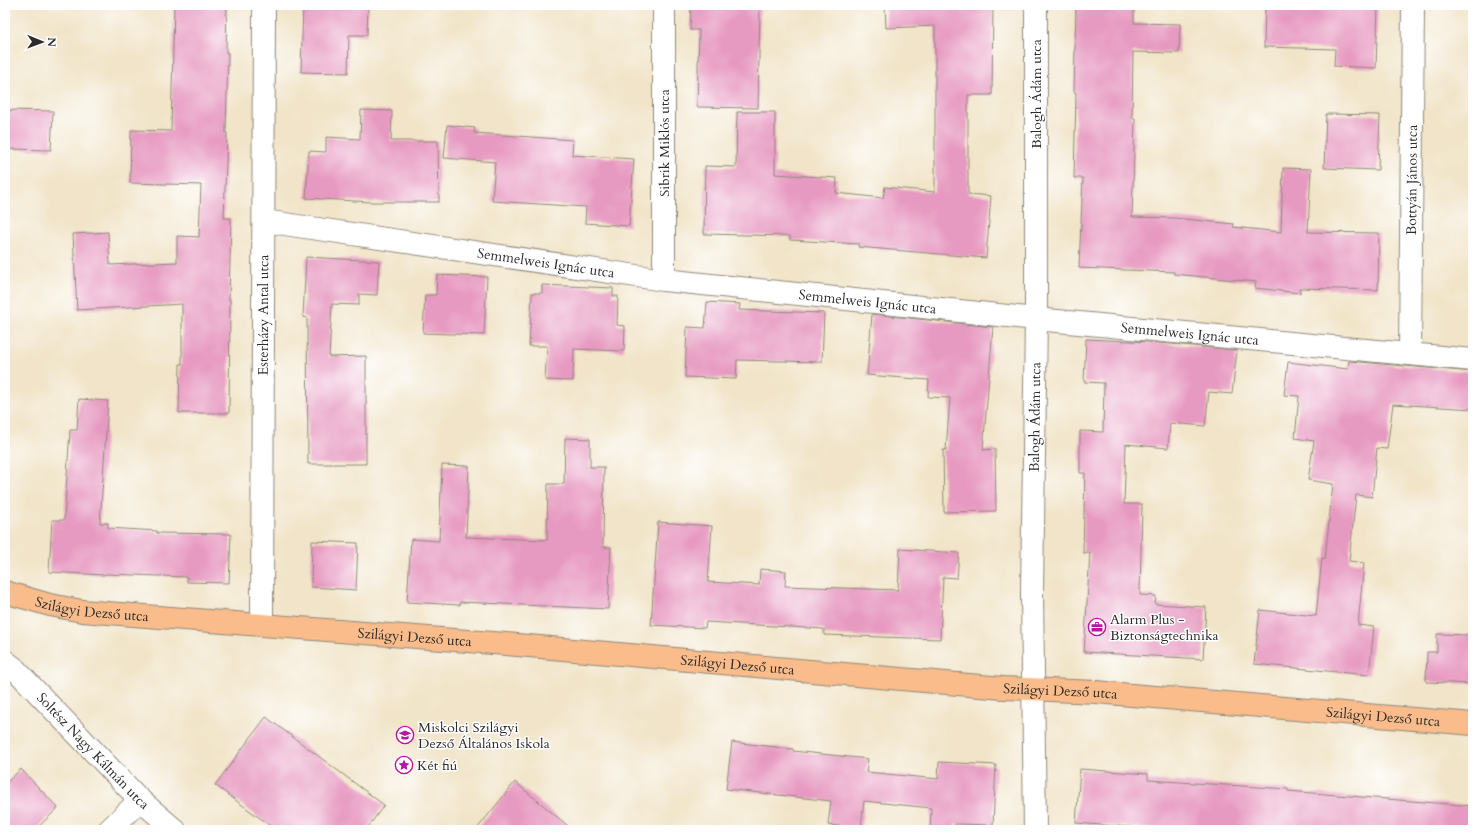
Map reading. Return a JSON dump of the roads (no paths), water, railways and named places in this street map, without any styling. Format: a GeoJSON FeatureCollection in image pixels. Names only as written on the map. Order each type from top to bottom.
{"type":"FeatureCollection","features":[{"type":"Feature","properties":{"kind":"main road","name":"Szilágyi Dezső utca"},"geometry":{"type":"LineString","coordinates":[[5,592],[50,605],[82,611],[529,646],[1003,688],[1096,692],[1473,724]]}},
{"type":"Feature","properties":{"kind":"street","name":"Esterházy Antal utca"},"geometry":{"type":"LineString","coordinates":[[262,624],[264,5]]}},
{"type":"Feature","properties":{"kind":"street","name":"Sibrik Miklós utca"},"geometry":{"type":"LineString","coordinates":[[664,5],[664,280]]}},
{"type":"Feature","properties":{"kind":"street","name":"Balogh Ádám utca"},"geometry":{"type":"LineString","coordinates":[[1035,830],[1032,592],[1036,319],[1036,5]]}},
{"type":"Feature","properties":{"kind":"street","name":"Bottyán János utca"},"geometry":{"type":"LineString","coordinates":[[1410,354],[1413,5]]}},
{"type":"Feature","properties":{"kind":"street","name":"Semmelweis Ignác utca"},"geometry":{"type":"LineString","coordinates":[[264,221],[664,280],[1036,319],[1473,360]]}},
{"type":"Feature","properties":{"kind":"street","name":"Soltész Nagy Kálmán utca"},"geometry":{"type":"LineString","coordinates":[[5,646],[9,664],[140,800],[175,830]]}},
{"type":"Feature","properties":{"kind":"street"},"geometry":{"type":"LineString","coordinates":[[109,830],[140,800]]}},
{"type":"Feature","properties":{"kind":"place","name":"Alarm Plus - Biztonságtechnika"},"geometry":{"type":"Point","coordinates":[1097,627]}},
{"type":"Feature","properties":{"kind":"place","name":"Miskolci Szilágyi Dezső Általános Iskola"},"geometry":{"type":"Point","coordinates":[405,735]}},
{"type":"Feature","properties":{"kind":"place","name":"Két fiú"},"geometry":{"type":"Point","coordinates":[404,765]}}]}
